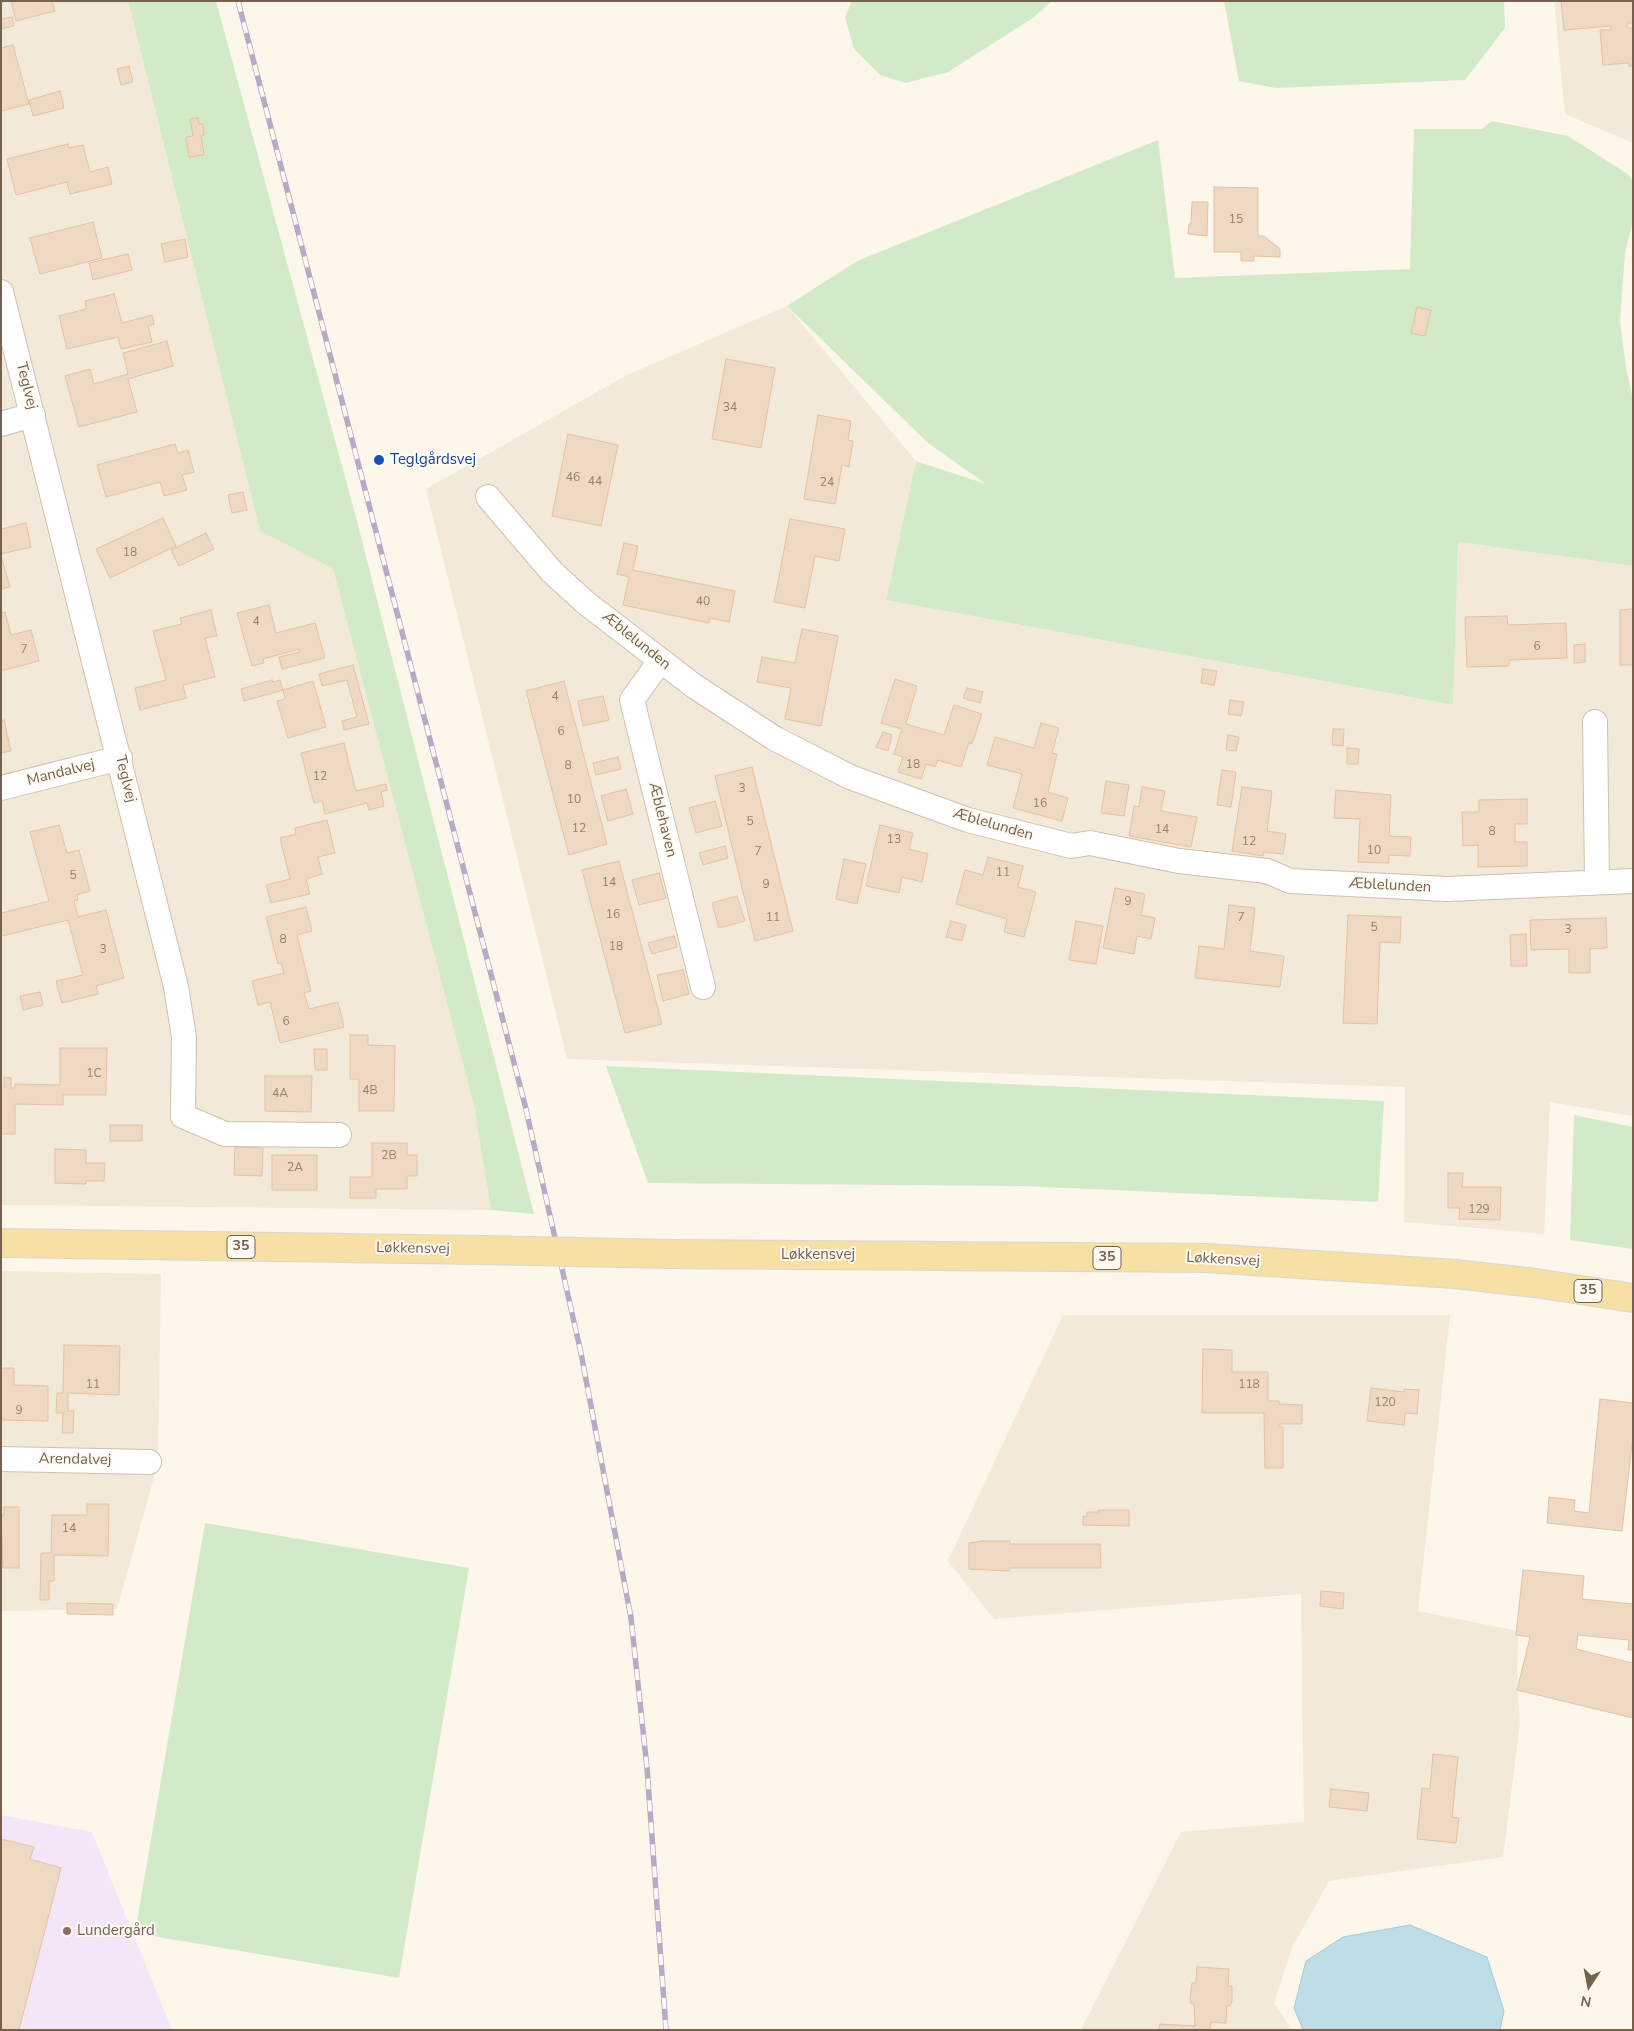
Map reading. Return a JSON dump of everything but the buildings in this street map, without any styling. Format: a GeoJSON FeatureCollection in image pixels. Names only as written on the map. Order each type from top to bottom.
{"type":"FeatureCollection","features":[{"type":"Feature","properties":{"kind":"main road","name":"Løkkensvej"},"geometry":{"type":"LineString","coordinates":[[1,1243],[671,1254],[1206,1258],[1455,1274],[1535,1283],[1633,1298]]}},
{"type":"Feature","properties":{"kind":"street","name":"Teglvej"},"geometry":{"type":"LineString","coordinates":[[1,292],[120,758],[176,988],[184,1037],[183,1116],[225,1134],[339,1135]]}},
{"type":"Feature","properties":{"kind":"street"},"geometry":{"type":"LineString","coordinates":[[1,424],[33,416]]}},
{"type":"Feature","properties":{"kind":"street","name":"Æblelunden"},"geometry":{"type":"LineString","coordinates":[[488,497],[552,572],[586,603],[660,661],[774,738],[850,777],[968,820],[1071,846],[1090,843],[1179,861],[1267,871],[1290,881],[1447,889],[1633,881]]}},
{"type":"Feature","properties":{"kind":"street","name":"Æblehaven"},"geometry":{"type":"LineString","coordinates":[[660,661],[632,700],[702,987]]}},
{"type":"Feature","properties":{"kind":"street"},"geometry":{"type":"LineString","coordinates":[[1595,722],[1597,882]]}},
{"type":"Feature","properties":{"kind":"street","name":"Mandalvej"},"geometry":{"type":"LineString","coordinates":[[1,788],[120,758]]}},
{"type":"Feature","properties":{"kind":"street","name":"Arendalvej"},"geometry":{"type":"LineString","coordinates":[[1,1459],[149,1462]]}},
{"type":"Feature","properties":{"kind":"shaded area"},"geometry":{"type":"Polygon","coordinates":[[[1,1],[128,1],[260,531],[333,569],[474,1106],[491,1210],[1,1205],[1,1]]]}},
{"type":"Feature","properties":{"kind":"shaded area"},"geometry":{"type":"Polygon","coordinates":[[[1554,1],[1633,1],[1633,143],[1565,114],[1554,1]]]}},
{"type":"Feature","properties":{"kind":"shaded area"},"geometry":{"type":"Polygon","coordinates":[[[787,306],[916,461],[886,600],[1452,705],[1458,542],[1633,566],[1633,1116],[1550,1102],[1544,1234],[1404,1222],[1405,1087],[567,1059],[426,489],[627,375],[787,306]]]}},
{"type":"Feature","properties":{"kind":"shaded area"},"geometry":{"type":"Polygon","coordinates":[[[1,1271],[161,1274],[158,1463],[117,1609],[1,1611],[1,1271]]]}},
{"type":"Feature","properties":{"kind":"shaded area"},"geometry":{"type":"Polygon","coordinates":[[[1063,1315],[1450,1315],[1418,1611],[1518,1631],[1517,1680],[1520,1722],[1503,1857],[1329,1881],[1292,1948],[1274,2003],[1292,2030],[1081,2030],[1181,1832],[1304,1822],[1301,1594],[994,1619],[948,1561],[1063,1315]]]}},
{"type":"Feature","properties":{"kind":"shaded area","name":"Lundergård"},"geometry":{"type":"Polygon","coordinates":[[[1,1815],[92,1832],[172,2030],[1,2030],[1,1815]]]}},
{"type":"Feature","properties":{"kind":"green space"},"geometry":{"type":"Polygon","coordinates":[[[128,1],[216,1],[357,521],[534,1214],[491,1210],[474,1106],[333,569],[260,531],[128,1]]]}},
{"type":"Feature","properties":{"kind":"green space"},"geometry":{"type":"Polygon","coordinates":[[[852,1],[1052,1],[1033,18],[948,72],[906,83],[880,75],[854,49],[845,17],[852,1]]]}},
{"type":"Feature","properties":{"kind":"green space"},"geometry":{"type":"Polygon","coordinates":[[[1224,1],[1504,1],[1505,28],[1465,80],[1276,88],[1239,81],[1224,1]]]}},
{"type":"Feature","properties":{"kind":"green space"},"geometry":{"type":"Polygon","coordinates":[[[1492,121],[1568,136],[1629,175],[1633,182],[1633,221],[1625,253],[1620,321],[1626,368],[1633,400],[1633,566],[1458,542],[1453,705],[886,600],[916,461],[986,484],[928,443],[787,306],[857,261],[1158,140],[1175,278],[1410,269],[1414,129],[1482,129],[1492,121]]]}},
{"type":"Feature","properties":{"kind":"green space"},"geometry":{"type":"Polygon","coordinates":[[[606,1066],[1384,1101],[1378,1202],[1023,1186],[648,1183],[606,1066]]]}},
{"type":"Feature","properties":{"kind":"green space"},"geometry":{"type":"Polygon","coordinates":[[[1574,1115],[1633,1127],[1633,1249],[1570,1240],[1574,1115]]]}},
{"type":"Feature","properties":{"kind":"green space"},"geometry":{"type":"Polygon","coordinates":[[[205,1523],[469,1568],[399,1978],[135,1933],[205,1523]]]}},
{"type":"Feature","properties":{"kind":"water"},"geometry":{"type":"Polygon","coordinates":[[[1410,1925],[1487,1957],[1504,2011],[1500,2030],[1303,2030],[1294,2008],[1306,1961],[1343,1937],[1410,1925]]]}},
{"type":"Feature","properties":{"kind":"railway"},"geometry":{"type":"LineString","coordinates":[[238,1],[525,1105],[581,1353],[631,1618],[647,1768],[666,2030]]}},
{"type":"Feature","properties":{"kind":"place","name":"Teglgårdsvej"},"geometry":{"type":"Point","coordinates":[379,460]}},
{"type":"Feature","properties":{"kind":"place","name":"Lundergård"},"geometry":{"type":"Point","coordinates":[67,1931]}}]}
